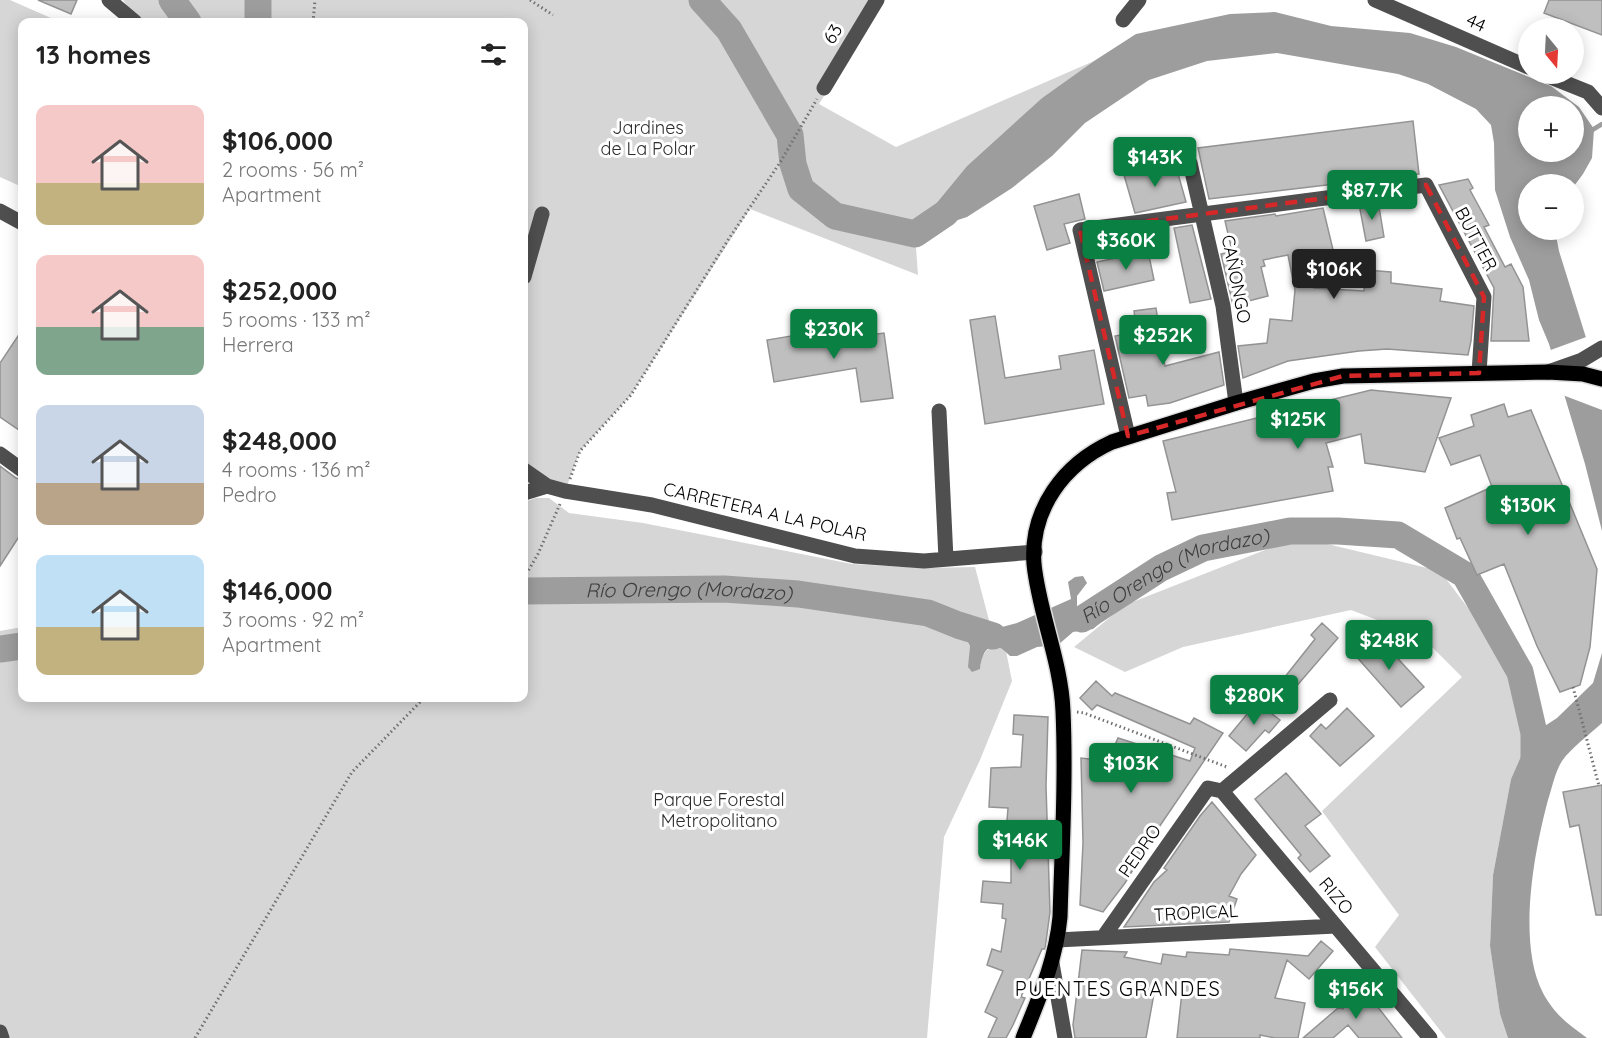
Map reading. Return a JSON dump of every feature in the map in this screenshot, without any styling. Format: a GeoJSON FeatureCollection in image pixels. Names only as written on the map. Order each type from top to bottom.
{"type":"FeatureCollection","features":[{"type":"Feature","properties":{"kind":"main road"},"geometry":{"type":"LineString","coordinates":[[1023,1038],[1052,963],[1058,940],[1064,710],[1035,569],[1035,552],[1036,531],[1041,512],[1058,483],[1082,459],[1098,448],[1128,436],[1314,381],[1343,376],[1548,372],[1583,374],[1599,378]]}},
{"type":"Feature","properties":{"kind":"street"},"geometry":{"type":"LineString","coordinates":[[109,0],[130,18]]}},
{"type":"Feature","properties":{"kind":"street","name":"63"},"geometry":{"type":"LineString","coordinates":[[824,88],[877,0]]}},
{"type":"Feature","properties":{"kind":"street"},"geometry":{"type":"LineString","coordinates":[[1123,20],[1139,0]]}},
{"type":"Feature","properties":{"kind":"street","name":"44"},"geometry":{"type":"LineString","coordinates":[[1375,0],[1518,63]]}},
{"type":"Feature","properties":{"kind":"street"},"geometry":{"type":"LineString","coordinates":[[1568,84],[1588,92],[1602,108]]}},
{"type":"Feature","properties":{"kind":"street","name":"CAÑONGO"},"geometry":{"type":"LineString","coordinates":[[1190,163],[1223,306],[1236,403]]}},
{"type":"Feature","properties":{"kind":"street","name":"BUTTER"},"geometry":{"type":"LineString","coordinates":[[1128,436],[1080,230],[1426,185],[1484,297],[1479,373]]}},
{"type":"Feature","properties":{"kind":"street"},"geometry":{"type":"LineString","coordinates":[[0,211],[18,221]]}},
{"type":"Feature","properties":{"kind":"street"},"geometry":{"type":"LineString","coordinates":[[528,263],[542,214]]}},
{"type":"Feature","properties":{"kind":"street"},"geometry":{"type":"LineString","coordinates":[[1548,372],[1582,360],[1602,348]]}},
{"type":"Feature","properties":{"kind":"street"},"geometry":{"type":"LineString","coordinates":[[939,411],[946,559]]}},
{"type":"Feature","properties":{"kind":"street"},"geometry":{"type":"LineString","coordinates":[[0,454],[18,467]]}},
{"type":"Feature","properties":{"kind":"street"},"geometry":{"type":"LineString","coordinates":[[528,473],[547,486]]}},
{"type":"Feature","properties":{"kind":"street"},"geometry":{"type":"LineString","coordinates":[[528,492],[547,486]]}},
{"type":"Feature","properties":{"kind":"street","name":"CARRETERA A LA POLAR"},"geometry":{"type":"LineString","coordinates":[[547,486],[652,505],[855,556],[924,561],[1035,552]]}},
{"type":"Feature","properties":{"kind":"street","name":"PEDRO"},"geometry":{"type":"LineString","coordinates":[[1104,936],[1215,789],[1330,700]]}},
{"type":"Feature","properties":{"kind":"street","name":"RIZO"},"geometry":{"type":"LineString","coordinates":[[1215,789],[1336,926],[1430,1038]]}},
{"type":"Feature","properties":{"kind":"street","name":"TROPICAL"},"geometry":{"type":"LineString","coordinates":[[1058,940],[1336,926]]}},
{"type":"Feature","properties":{"kind":"street"},"geometry":{"type":"LineString","coordinates":[[1052,963],[1065,1038]]}},
{"type":"Feature","properties":{"kind":"street"},"geometry":{"type":"LineString","coordinates":[[0,1032],[2,1038]]}},
{"type":"Feature","properties":{"kind":"path"},"geometry":{"type":"LineString","coordinates":[[313,18],[315,0]]}},
{"type":"Feature","properties":{"kind":"path"},"geometry":{"type":"LineString","coordinates":[[530,0],[553,15]]}},
{"type":"Feature","properties":{"kind":"path"},"geometry":{"type":"LineString","coordinates":[[528,571],[538,554],[580,451],[631,395],[728,240],[781,161],[809,113]]}},
{"type":"Feature","properties":{"kind":"path"},"geometry":{"type":"LineString","coordinates":[[1573,687],[1599,786]]}},
{"type":"Feature","properties":{"kind":"path"},"geometry":{"type":"LineString","coordinates":[[195,1038],[352,772],[420,702]]}},
{"type":"Feature","properties":{"kind":"path"},"geometry":{"type":"LineString","coordinates":[[1064,710],[1084,713],[1227,767],[1215,789]]}},
{"type":"Feature","properties":{"kind":"highlighted area"},"geometry":{"type":"Polygon","coordinates":[[[1426,185],[1484,297],[1479,373],[1343,376],[1128,436],[1080,230],[1426,185]]]}},
{"type":"Feature","properties":{"kind":"green space"},"geometry":{"type":"Polygon","coordinates":[[[0,0],[10,0],[51,18],[18,18],[18,185],[0,177],[0,0]]]}},
{"type":"Feature","properties":{"kind":"green space","name":"Jardines de La Polar"},"geometry":{"type":"Polygon","coordinates":[[[123,0],[884,0],[819,104],[896,147],[1094,61],[1042,98],[967,166],[930,211],[915,234],[918,275],[750,209],[631,395],[580,451],[565,491],[528,472],[528,18],[136,18],[123,0]]]}},
{"type":"Feature","properties":{"kind":"green space","name":"Parque Forestal Metropolitano"},"geometry":{"type":"Polygon","coordinates":[[[549,498],[569,513],[643,523],[852,564],[924,568],[975,567],[991,628],[980,628],[963,636],[970,646],[969,667],[980,669],[981,658],[987,650],[995,645],[1000,646],[1006,651],[1012,681],[980,760],[944,837],[927,1038],[0,1038],[0,631],[18,628],[18,702],[528,702],[528,501],[549,498]]]}},
{"type":"Feature","properties":{"kind":"green space"},"geometry":{"type":"Polygon","coordinates":[[[1298,537],[1440,571],[1509,662],[1526,745],[1511,779],[1493,875],[1490,946],[1500,1014],[1508,1038],[1446,1038],[1375,947],[1399,915],[1322,811],[1462,677],[1422,637],[1351,610],[1183,647],[1125,672],[1074,647],[1125,605],[1298,537]]]}},
{"type":"Feature","properties":{"kind":"shaded area"},"geometry":{"type":"Polygon","coordinates":[[[1275,12],[1331,26],[1410,33],[1456,47],[1518,72],[1518,84],[1546,84],[1564,96],[1518,96],[1518,162],[1584,162],[1584,114],[1594,129],[1592,158],[1583,174],[1518,174],[1518,240],[1557,240],[1602,389],[1602,531],[1585,464],[1549,344],[1539,320],[1529,280],[1510,237],[1495,190],[1494,143],[1491,125],[1476,109],[1428,84],[1398,74],[1277,53],[1207,61],[1149,80],[1085,123],[1052,156],[1012,188],[967,217],[915,234],[930,211],[967,166],[1042,98],[1136,34],[1230,14],[1275,12]]]}},
{"type":"Feature","properties":{"kind":"shaded area"},"geometry":{"type":"Polygon","coordinates":[[[1083,576],[1087,583],[1077,596],[1077,607],[1080,609],[1085,604],[1095,604],[1106,593],[1118,608],[1093,629],[1073,632],[1058,645],[1037,647],[1017,656],[1010,656],[998,647],[989,648],[983,655],[980,669],[972,672],[968,667],[970,646],[958,625],[980,628],[1002,627],[1017,623],[1071,599],[1068,582],[1075,577],[1083,576]]]}},
{"type":"Feature","properties":{"kind":"shaded area"},"geometry":{"type":"Polygon","coordinates":[[[1602,653],[1602,723],[1575,746],[1560,765],[1548,800],[1530,897],[1531,949],[1535,972],[1543,993],[1557,1013],[1587,1038],[1508,1038],[1500,1014],[1490,946],[1493,875],[1511,779],[1534,733],[1557,718],[1593,683],[1602,653]]]}},
{"type":"Feature","properties":{"kind":"pier"},"geometry":{"type":"Polygon","coordinates":[[[1589,336],[1602,379],[1602,410],[1560,394],[1548,351],[1589,336]]]}},
{"type":"Feature","properties":{"kind":"building"},"geometry":{"type":"Polygon","coordinates":[[[38,0],[77,0],[71,14],[38,0]]]}},
{"type":"Feature","properties":{"kind":"building"},"geometry":{"type":"Polygon","coordinates":[[[1549,0],[1602,0],[1602,35],[1584,28],[1584,18],[1557,18],[1544,13],[1549,0]]]}},
{"type":"Feature","properties":{"kind":"building"},"geometry":{"type":"Polygon","coordinates":[[[1413,121],[1419,174],[1209,199],[1198,148],[1413,121]]]}},
{"type":"Feature","properties":{"kind":"building"},"geometry":{"type":"Polygon","coordinates":[[[1175,163],[1186,202],[1135,213],[1124,175],[1175,163]]]}},
{"type":"Feature","properties":{"kind":"building"},"geometry":{"type":"Polygon","coordinates":[[[1468,179],[1473,188],[1470,190],[1489,225],[1484,227],[1505,267],[1511,264],[1523,287],[1529,341],[1491,341],[1494,288],[1439,185],[1468,179]]]}},
{"type":"Feature","properties":{"kind":"building"},"geometry":{"type":"Polygon","coordinates":[[[1079,194],[1085,219],[1064,224],[1070,243],[1047,250],[1034,206],[1079,194]]]}},
{"type":"Feature","properties":{"kind":"building"},"geometry":{"type":"Polygon","coordinates":[[[1378,201],[1384,237],[1366,241],[1359,204],[1378,201]]]}},
{"type":"Feature","properties":{"kind":"building"},"geometry":{"type":"Polygon","coordinates":[[[1323,208],[1334,254],[1309,260],[1314,288],[1364,291],[1366,270],[1391,272],[1391,283],[1442,289],[1440,301],[1474,306],[1468,355],[1387,349],[1359,351],[1288,361],[1243,378],[1238,346],[1267,343],[1270,319],[1292,321],[1295,290],[1288,255],[1263,260],[1265,266],[1261,267],[1268,296],[1233,305],[1221,254],[1232,251],[1225,221],[1323,208]]]}},
{"type":"Feature","properties":{"kind":"building"},"geometry":{"type":"Polygon","coordinates":[[[1192,225],[1211,299],[1190,303],[1174,228],[1192,225]]]}},
{"type":"Feature","properties":{"kind":"building"},"geometry":{"type":"Polygon","coordinates":[[[1148,251],[1154,280],[1104,291],[1097,262],[1148,251]]]}},
{"type":"Feature","properties":{"kind":"building"},"geometry":{"type":"Polygon","coordinates":[[[1156,308],[1165,366],[1219,352],[1224,385],[1170,403],[1148,406],[1146,395],[1129,398],[1115,336],[1137,332],[1134,311],[1156,308]]]}},
{"type":"Feature","properties":{"kind":"building"},"geometry":{"type":"Polygon","coordinates":[[[995,316],[1005,378],[1061,369],[1059,356],[1094,350],[1104,404],[985,424],[970,320],[995,316]]]}},
{"type":"Feature","properties":{"kind":"building"},"geometry":{"type":"Polygon","coordinates":[[[839,328],[841,339],[884,333],[893,398],[861,402],[856,368],[774,382],[767,340],[839,328]]]}},
{"type":"Feature","properties":{"kind":"building"},"geometry":{"type":"Polygon","coordinates":[[[18,336],[18,429],[0,417],[0,363],[18,336]]]}},
{"type":"Feature","properties":{"kind":"building"},"geometry":{"type":"Polygon","coordinates":[[[1371,390],[1451,398],[1425,472],[1365,463],[1361,434],[1326,443],[1333,467],[1328,467],[1333,491],[1172,520],[1167,493],[1176,492],[1163,441],[1371,390]]]}},
{"type":"Feature","properties":{"kind":"building"},"geometry":{"type":"Polygon","coordinates":[[[1504,404],[1508,417],[1531,410],[1597,569],[1590,647],[1580,685],[1560,692],[1537,646],[1504,564],[1477,575],[1460,538],[1457,539],[1445,508],[1492,487],[1480,455],[1451,465],[1439,438],[1474,426],[1471,415],[1504,404]]]}},
{"type":"Feature","properties":{"kind":"building"},"geometry":{"type":"Polygon","coordinates":[[[0,466],[18,479],[18,538],[0,566],[0,466]]]}},
{"type":"Feature","properties":{"kind":"building"},"geometry":{"type":"Polygon","coordinates":[[[1322,623],[1338,638],[1288,696],[1277,687],[1315,639],[1311,635],[1322,623]]]}},
{"type":"Feature","properties":{"kind":"building"},"geometry":{"type":"Polygon","coordinates":[[[1377,636],[1424,687],[1401,707],[1355,655],[1377,636]]]}},
{"type":"Feature","properties":{"kind":"building"},"geometry":{"type":"Polygon","coordinates":[[[1096,681],[1112,696],[1115,693],[1190,724],[1194,718],[1223,733],[1155,833],[1125,883],[1103,912],[1080,905],[1083,843],[1081,758],[1108,761],[1118,738],[1190,761],[1195,748],[1097,705],[1092,710],[1080,698],[1096,681]]]}},
{"type":"Feature","properties":{"kind":"building"},"geometry":{"type":"Polygon","coordinates":[[[1257,702],[1280,720],[1269,733],[1265,730],[1246,751],[1229,736],[1257,702]]]}},
{"type":"Feature","properties":{"kind":"building"},"geometry":{"type":"Polygon","coordinates":[[[1347,708],[1374,736],[1340,766],[1310,736],[1321,724],[1326,729],[1347,708]]]}},
{"type":"Feature","properties":{"kind":"building"},"geometry":{"type":"Polygon","coordinates":[[[1014,715],[1048,717],[1046,786],[1050,912],[1045,949],[1042,949],[1021,997],[1025,998],[1013,1025],[1006,1038],[988,1038],[997,1018],[985,1012],[1003,971],[987,965],[992,949],[1001,952],[1006,919],[1002,918],[1003,904],[981,902],[983,881],[1011,883],[1011,852],[986,852],[987,832],[1006,833],[1008,808],[989,807],[991,768],[1021,767],[1023,735],[1013,734],[1014,715]]]}},
{"type":"Feature","properties":{"kind":"building"},"geometry":{"type":"Polygon","coordinates":[[[1286,773],[1321,814],[1305,826],[1330,856],[1310,872],[1298,858],[1301,855],[1255,799],[1286,773]]]}},
{"type":"Feature","properties":{"kind":"building"},"geometry":{"type":"Polygon","coordinates":[[[1602,785],[1602,915],[1596,915],[1579,825],[1570,827],[1563,792],[1602,785]]]}},
{"type":"Feature","properties":{"kind":"building"},"geometry":{"type":"Polygon","coordinates":[[[1212,802],[1256,855],[1241,874],[1229,896],[1237,899],[1229,922],[1124,927],[1154,882],[1167,870],[1164,868],[1212,802]]]}},
{"type":"Feature","properties":{"kind":"building"},"geometry":{"type":"Polygon","coordinates":[[[1321,941],[1333,951],[1309,979],[1287,960],[1275,998],[1305,1003],[1298,1038],[1275,1038],[1260,1035],[1260,1038],[1177,1038],[1182,992],[1155,988],[1146,1038],[1075,1038],[1073,1025],[1082,950],[1127,952],[1124,957],[1161,964],[1163,954],[1186,957],[1187,952],[1229,955],[1230,949],[1308,956],[1321,941]]]}},
{"type":"Feature","properties":{"kind":"building"},"geometry":{"type":"Polygon","coordinates":[[[1363,988],[1402,1038],[1359,1038],[1348,1025],[1333,1038],[1303,1038],[1338,1008],[1344,1009],[1340,1006],[1363,988]]]}},
{"type":"Feature","properties":{"kind":"waterway"},"geometry":{"type":"LineString","coordinates":[[172,0],[185,18]]}},
{"type":"Feature","properties":{"kind":"waterway"},"geometry":{"type":"LineString","coordinates":[[258,0],[258,18]]}},
{"type":"Feature","properties":{"kind":"waterway"},"geometry":{"type":"LineString","coordinates":[[702,0],[729,30],[790,135],[793,164],[801,189],[835,216],[915,234],[946,213]]}},
{"type":"Feature","properties":{"kind":"waterway"},"geometry":{"type":"LineString","coordinates":[[1589,132],[1602,124]]}},
{"type":"Feature","properties":{"kind":"waterway","name":"Río Orengo (Mordazo)"},"geometry":{"type":"LineString","coordinates":[[1082,619],[1161,568],[1203,548],[1290,531],[1398,535],[1465,575],[1520,672],[1534,733],[1534,768]]}},
{"type":"Feature","properties":{"kind":"waterway","name":"Río Orengo (Mordazo)"},"geometry":{"type":"LineString","coordinates":[[528,591],[724,589],[798,594],[928,613],[993,636]]}},
{"type":"Feature","properties":{"kind":"waterway","name":"Río Orengo (Mordazo)"},"geometry":{"type":"LineString","coordinates":[[0,649],[18,647]]}},
{"type":"Feature","properties":{"kind":"district","name":"PUENTES GRANDES"},"geometry":{"type":"Point","coordinates":[1118,989]}}]}
